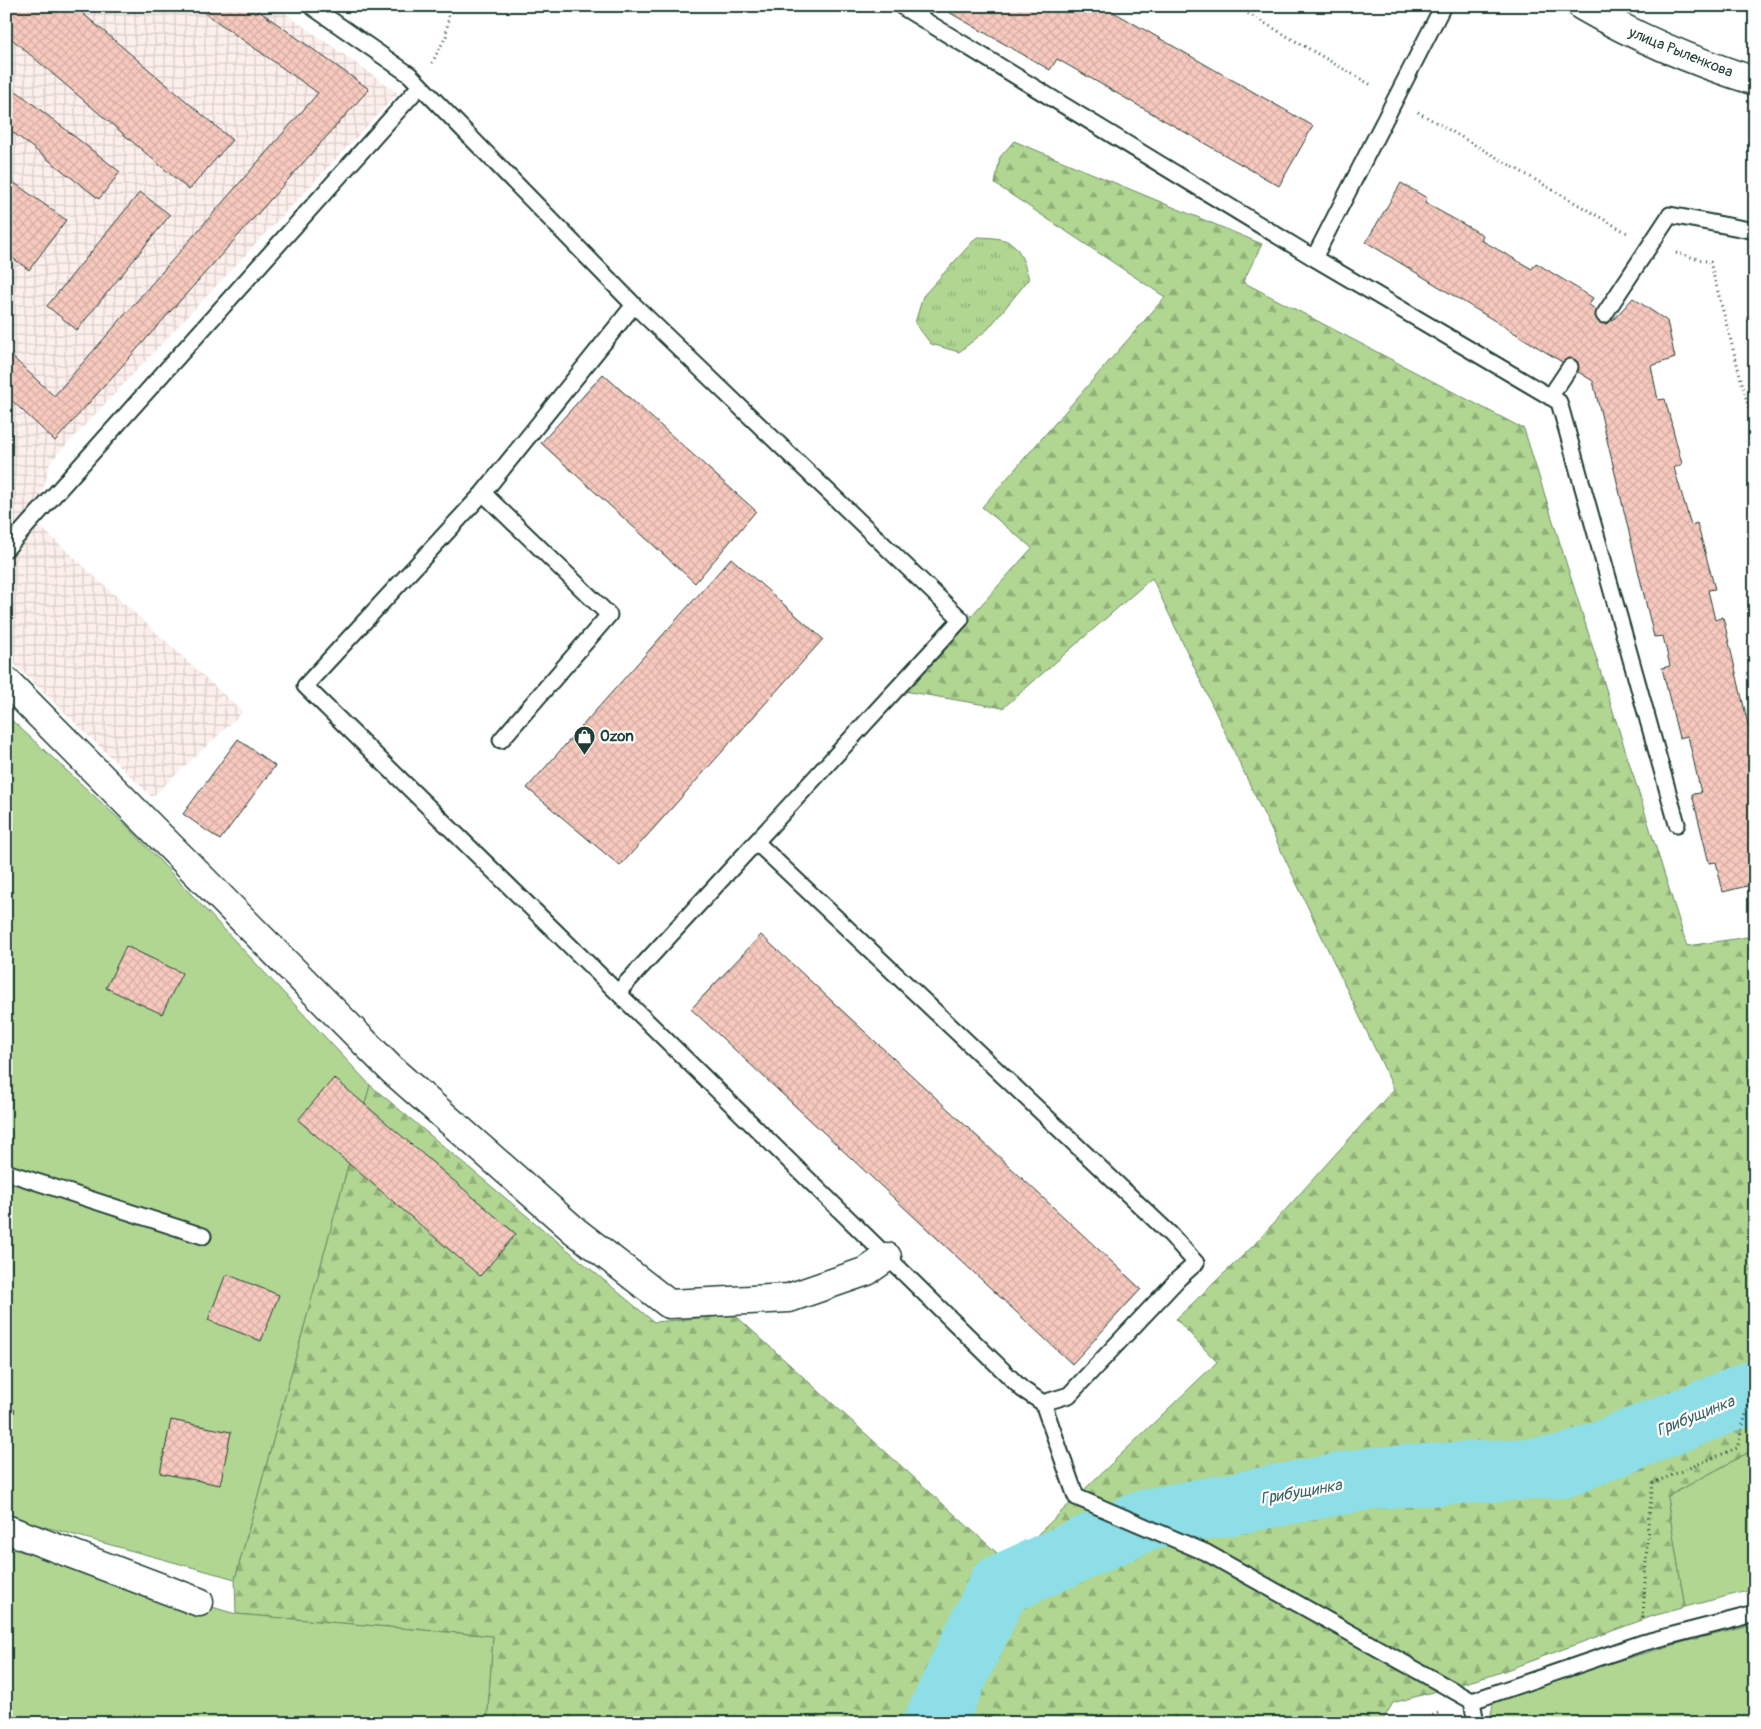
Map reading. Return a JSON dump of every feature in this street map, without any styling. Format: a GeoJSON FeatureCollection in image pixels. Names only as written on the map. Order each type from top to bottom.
{"type":"FeatureCollection","features":[{"type":"Feature","properties":{"kind":"street","name":"улица Рыленкова"},"geometry":{"type":"LineString","coordinates":[[1582,6],[1617,26],[1702,64],[1755,81]]}},
{"type":"Feature","properties":{"kind":"street"},"geometry":{"type":"LineString","coordinates":[[6,681],[390,1069],[575,1231],[669,1304],[789,1298],[867,1271],[888,1257]]}},
{"type":"Feature","properties":{"kind":"street"},"geometry":{"type":"LineString","coordinates":[[6,1528],[199,1602]]}},
{"type":"Feature","properties":{"kind":"lane"},"geometry":{"type":"LineString","coordinates":[[311,6],[410,75],[634,305],[961,619],[618,992]]}},
{"type":"Feature","properties":{"kind":"lane"},"geometry":{"type":"LineString","coordinates":[[901,6],[1314,258],[1559,402],[1677,824]]}},
{"type":"Feature","properties":{"kind":"lane"},"geometry":{"type":"LineString","coordinates":[[1314,258],[1443,6]]}},
{"type":"Feature","properties":{"kind":"lane"},"geometry":{"type":"LineString","coordinates":[[6,549],[420,86]]}},
{"type":"Feature","properties":{"kind":"lane"},"geometry":{"type":"LineString","coordinates":[[1604,315],[1670,215],[1755,231]]}},
{"type":"Feature","properties":{"kind":"lane"},"geometry":{"type":"LineString","coordinates":[[634,305],[482,493],[305,686],[1022,1389],[1043,1403],[1076,1497],[1207,1553],[1472,1701],[1642,1643],[1755,1614]]}},
{"type":"Feature","properties":{"kind":"lane"},"geometry":{"type":"LineString","coordinates":[[1550,397],[1570,367]]}},
{"type":"Feature","properties":{"kind":"lane"},"geometry":{"type":"LineString","coordinates":[[482,493],[609,615],[501,740]]}},
{"type":"Feature","properties":{"kind":"lane"},"geometry":{"type":"LineString","coordinates":[[756,842],[1170,1234],[1196,1264],[1178,1279],[1069,1395],[1043,1403]]}},
{"type":"Feature","properties":{"kind":"lane"},"geometry":{"type":"LineString","coordinates":[[6,1172],[203,1236]]}},
{"type":"Feature","properties":{"kind":"lane"},"geometry":{"type":"LineString","coordinates":[[1472,1701],[1476,1723]]}},
{"type":"Feature","properties":{"kind":"path"},"geometry":{"type":"LineString","coordinates":[[420,86],[446,36],[450,6]]}},
{"type":"Feature","properties":{"kind":"path"},"geometry":{"type":"LineString","coordinates":[[1236,6],[1649,246],[1710,262],[1755,432]]}},
{"type":"Feature","properties":{"kind":"path"},"geometry":{"type":"LineString","coordinates":[[1642,1643],[1648,1525],[1653,1483],[1737,1448],[1750,1402],[1755,1395]]}},
{"type":"Feature","properties":{"kind":"shaded area"},"geometry":{"type":"Polygon","coordinates":[[[6,6],[275,6],[398,93],[51,461],[34,521],[243,712],[152,797],[6,656],[6,6]]]}},
{"type":"Feature","properties":{"kind":"green space"},"geometry":{"type":"Polygon","coordinates":[[[1014,141],[1262,244],[1243,282],[1524,429],[1687,946],[1755,936],[1755,1449],[1667,1497],[1685,1607],[1653,1616],[1493,1675],[1393,1703],[1381,1723],[487,1723],[493,1636],[236,1614],[235,1579],[370,1085],[654,1322],[735,1315],[1008,1563],[1217,1362],[1176,1319],[1253,1246],[1394,1089],[1152,578],[1003,708],[904,691],[1032,548],[982,507],[1165,297],[995,184],[1000,157],[1014,141]]]}},
{"type":"Feature","properties":{"kind":"green space"},"geometry":{"type":"Polygon","coordinates":[[[977,237],[1000,239],[1008,241],[1013,245],[1022,257],[1029,279],[988,329],[959,352],[931,344],[915,323],[923,296],[977,237]]]}},
{"type":"Feature","properties":{"kind":"green space"},"geometry":{"type":"Polygon","coordinates":[[[6,715],[129,828],[370,1085],[235,1579],[38,1525],[6,1513],[6,715]]]}},
{"type":"Feature","properties":{"kind":"green space"},"geometry":{"type":"Polygon","coordinates":[[[1755,1449],[1755,1589],[1685,1607],[1667,1497],[1755,1449]]]}},
{"type":"Feature","properties":{"kind":"green space"},"geometry":{"type":"Polygon","coordinates":[[[6,1547],[236,1614],[493,1636],[487,1723],[6,1723],[6,1547]]]}},
{"type":"Feature","properties":{"kind":"green space"},"geometry":{"type":"Polygon","coordinates":[[[1755,1625],[1755,1723],[1493,1723],[1490,1718],[1495,1696],[1691,1640],[1755,1625]]]}},
{"type":"Feature","properties":{"kind":"building"},"geometry":{"type":"Polygon","coordinates":[[[13,6],[74,6],[232,140],[189,190],[6,34],[6,15],[13,6]]]}},
{"type":"Feature","properties":{"kind":"building"},"geometry":{"type":"Polygon","coordinates":[[[195,6],[252,6],[369,89],[55,441],[6,395],[6,351],[54,396],[318,93],[195,6]]]}},
{"type":"Feature","properties":{"kind":"building"},"geometry":{"type":"Polygon","coordinates":[[[938,6],[1076,6],[1084,11],[1087,6],[1103,6],[1313,126],[1279,186],[1057,59],[1050,70],[938,6]]]}},
{"type":"Feature","properties":{"kind":"building"},"geometry":{"type":"Polygon","coordinates":[[[6,83],[120,172],[99,199],[6,127],[6,83]]]}},
{"type":"Feature","properties":{"kind":"building"},"geometry":{"type":"Polygon","coordinates":[[[6,177],[66,220],[29,270],[6,253],[6,177]]]}},
{"type":"Feature","properties":{"kind":"building"},"geometry":{"type":"Polygon","coordinates":[[[1401,183],[1427,198],[1425,203],[1483,235],[1481,240],[1532,269],[1536,263],[1593,298],[1589,305],[1613,320],[1633,298],[1667,321],[1675,358],[1651,366],[1658,400],[1665,399],[1682,464],[1674,468],[1691,525],[1697,523],[1715,589],[1708,590],[1715,620],[1723,617],[1755,754],[1755,884],[1723,892],[1716,862],[1709,863],[1692,794],[1701,793],[1688,736],[1679,738],[1662,668],[1670,666],[1663,636],[1654,637],[1593,381],[1366,242],[1401,183]]]}},
{"type":"Feature","properties":{"kind":"building"},"geometry":{"type":"Polygon","coordinates":[[[140,192],[170,215],[77,330],[47,306],[140,192]]]}},
{"type":"Feature","properties":{"kind":"building"},"geometry":{"type":"Polygon","coordinates":[[[603,374],[756,511],[695,583],[541,443],[603,374]]]}},
{"type":"Feature","properties":{"kind":"building"},"geometry":{"type":"Polygon","coordinates":[[[731,558],[823,639],[620,866],[527,788],[731,558]]]}},
{"type":"Feature","properties":{"kind":"building"},"geometry":{"type":"Polygon","coordinates":[[[238,739],[275,766],[220,840],[183,814],[238,739]]]}},
{"type":"Feature","properties":{"kind":"building"},"geometry":{"type":"Polygon","coordinates":[[[761,935],[1141,1289],[1072,1364],[691,1009],[761,935]]]}},
{"type":"Feature","properties":{"kind":"building"},"geometry":{"type":"Polygon","coordinates":[[[126,946],[182,973],[162,1014],[106,988],[126,946]]]}},
{"type":"Feature","properties":{"kind":"building"},"geometry":{"type":"Polygon","coordinates":[[[334,1078],[516,1234],[480,1276],[298,1120],[334,1078]]]}},
{"type":"Feature","properties":{"kind":"building"},"geometry":{"type":"Polygon","coordinates":[[[226,1274],[279,1295],[261,1341],[208,1320],[226,1274]]]}},
{"type":"Feature","properties":{"kind":"building"},"geometry":{"type":"Polygon","coordinates":[[[6,1406],[15,1410],[6,1431],[6,1406]]]}},
{"type":"Feature","properties":{"kind":"building"},"geometry":{"type":"Polygon","coordinates":[[[171,1420],[231,1432],[220,1485],[160,1473],[171,1420]]]}},
{"type":"Feature","properties":{"kind":"waterway","name":"Грибущинка"},"geometry":{"type":"LineString","coordinates":[[934,1723],[999,1586],[1146,1520],[1372,1478],[1562,1467],[1755,1391]]}},
{"type":"Feature","properties":{"kind":"place","name":"Ozon"},"geometry":{"type":"Point","coordinates":[584,755]}}]}
